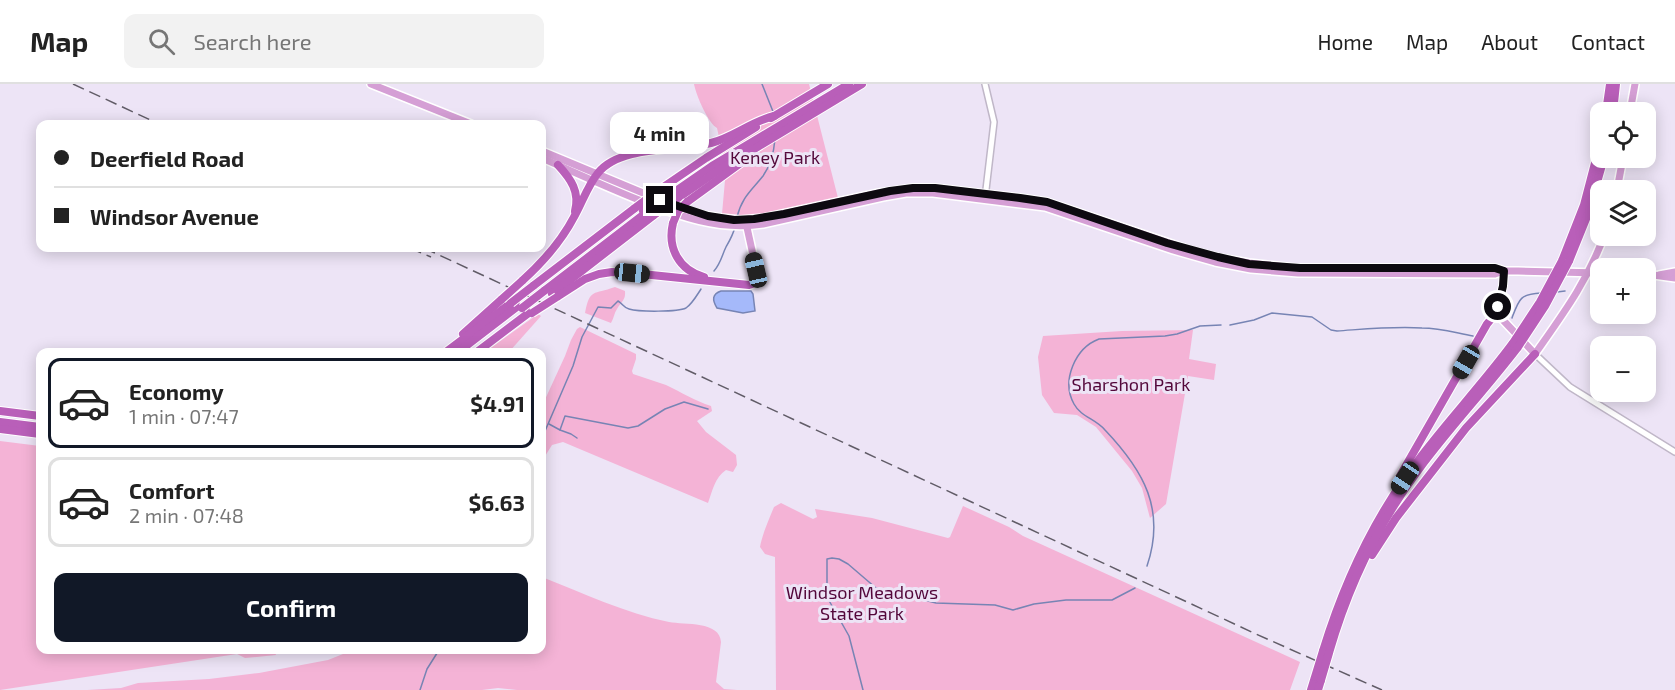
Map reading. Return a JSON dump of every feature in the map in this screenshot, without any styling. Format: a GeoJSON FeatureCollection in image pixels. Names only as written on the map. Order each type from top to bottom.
{"type":"FeatureCollection","features":[{"type":"Feature","properties":{"kind":"highway"},"geometry":{"type":"LineString","coordinates":[[450,348],[549,254],[570,224],[594,178],[609,164],[623,157],[712,142],[759,136],[772,138],[793,115],[828,84]]}},
{"type":"Feature","properties":{"kind":"highway"},"geometry":{"type":"LineString","coordinates":[[465,348],[523,308],[668,194],[841,84]]}},
{"type":"Feature","properties":{"kind":"highway"},"geometry":{"type":"LineString","coordinates":[[793,115],[849,84]]}},
{"type":"Feature","properties":{"kind":"highway"},"geometry":{"type":"LineString","coordinates":[[759,282],[705,277],[688,270],[673,250],[671,237],[678,211],[759,136],[774,116],[793,115],[862,84]]}},
{"type":"Feature","properties":{"kind":"highway"},"geometry":{"type":"LineString","coordinates":[[1609,102],[1613,86]]}},
{"type":"Feature","properties":{"kind":"highway"},"geometry":{"type":"LineString","coordinates":[[1612,102],[1613,86]]}},
{"type":"Feature","properties":{"kind":"highway"},"geometry":{"type":"LineString","coordinates":[[470,348],[668,194],[706,158],[759,136]]}},
{"type":"Feature","properties":{"kind":"highway"},"geometry":{"type":"LineString","coordinates":[[559,162],[576,192],[576,205],[570,224]]}},
{"type":"Feature","properties":{"kind":"highway"},"geometry":{"type":"LineString","coordinates":[[1565,261],[1594,168]]}},
{"type":"Feature","properties":{"kind":"highway"},"geometry":{"type":"LineString","coordinates":[[1326,652],[1352,586],[1377,536],[1412,478],[1515,345],[1565,261],[1588,214],[1601,168]]}},
{"type":"Feature","properties":{"kind":"highway"},"geometry":{"type":"LineString","coordinates":[[545,291],[599,274],[615,272],[749,285],[759,282]]}},
{"type":"Feature","properties":{"kind":"highway"},"geometry":{"type":"LineString","coordinates":[[482,348],[521,319],[523,308]]}},
{"type":"Feature","properties":{"kind":"highway"},"geometry":{"type":"LineString","coordinates":[[454,348],[523,308]]}},
{"type":"Feature","properties":{"kind":"highway"},"geometry":{"type":"LineString","coordinates":[[1311,690],[1318,679],[1343,591],[1380,511],[1487,324],[1498,313]]}},
{"type":"Feature","properties":{"kind":"highway"},"geometry":{"type":"LineString","coordinates":[[1371,533],[1414,466],[1515,345]]}},
{"type":"Feature","properties":{"kind":"highway"},"geometry":{"type":"LineString","coordinates":[[1352,586],[1392,524],[1459,437],[1482,409],[1535,354]]}},
{"type":"Feature","properties":{"kind":"highway"},"geometry":{"type":"LineString","coordinates":[[0,411],[36,416]]}},
{"type":"Feature","properties":{"kind":"highway"},"geometry":{"type":"LineString","coordinates":[[0,420],[36,424]]}},
{"type":"Feature","properties":{"kind":"highway"},"geometry":{"type":"LineString","coordinates":[[0,429],[36,434]]}},
{"type":"Feature","properties":{"kind":"highway"},"geometry":{"type":"LineString","coordinates":[[1318,679],[1318,690]]}},
{"type":"Feature","properties":{"kind":"main road"},"geometry":{"type":"LineString","coordinates":[[371,84],[460,120]]}},
{"type":"Feature","properties":{"kind":"main road"},"geometry":{"type":"LineString","coordinates":[[1632,102],[1635,84]]}},
{"type":"Feature","properties":{"kind":"main road"},"geometry":{"type":"LineString","coordinates":[[546,154],[559,162],[680,216],[704,222],[769,224],[790,216],[874,196],[919,193],[985,196],[1070,213],[1190,250],[1249,264],[1300,268],[1432,271],[1495,268],[1504,271],[1588,272]]}},
{"type":"Feature","properties":{"kind":"main road"},"geometry":{"type":"LineString","coordinates":[[546,159],[559,162]]}},
{"type":"Feature","properties":{"kind":"main road"},"geometry":{"type":"LineString","coordinates":[[739,223],[759,282]]}},
{"type":"Feature","properties":{"kind":"main road"},"geometry":{"type":"LineString","coordinates":[[1504,271],[1498,313],[1535,354],[1565,314],[1600,246]]}},
{"type":"Feature","properties":{"kind":"main road"},"geometry":{"type":"LineString","coordinates":[[1659,275],[1675,272]]}},
{"type":"Feature","properties":{"kind":"main road"},"geometry":{"type":"LineString","coordinates":[[1656,275],[1675,278]]}},
{"type":"Feature","properties":{"kind":"street"},"geometry":{"type":"LineString","coordinates":[[985,84],[994,126],[985,196]]}},
{"type":"Feature","properties":{"kind":"street"},"geometry":{"type":"LineString","coordinates":[[1535,354],[1570,387],[1675,452]]}},
{"type":"Feature","properties":{"kind":"green space","name":"Keney Park"},"geometry":{"type":"Polygon","coordinates":[[[694,84],[809,84],[838,198],[756,217],[722,214],[726,169],[717,128],[703,108],[694,84]]]}},
{"type":"Feature","properties":{"kind":"green space"},"geometry":{"type":"Polygon","coordinates":[[[615,287],[625,291],[625,294],[611,323],[585,313],[591,296],[615,287]]]}},
{"type":"Feature","properties":{"kind":"green space"},"geometry":{"type":"Polygon","coordinates":[[[538,314],[541,316],[513,348],[491,348],[538,314]]]}},
{"type":"Feature","properties":{"kind":"green space"},"geometry":{"type":"Polygon","coordinates":[[[580,327],[636,354],[633,374],[666,385],[711,406],[712,411],[697,421],[706,432],[736,455],[737,465],[733,472],[726,470],[719,477],[708,503],[563,442],[552,445],[546,455],[546,397],[577,329],[580,327]]]}},
{"type":"Feature","properties":{"kind":"green space","name":"Sharshon Park"},"geometry":{"type":"Polygon","coordinates":[[[1193,330],[1189,359],[1216,364],[1214,380],[1188,376],[1166,504],[1150,518],[1142,488],[1132,471],[1096,427],[1077,415],[1054,413],[1042,395],[1038,357],[1043,336],[1122,331],[1193,330]]]}},
{"type":"Feature","properties":{"kind":"green space"},"geometry":{"type":"Polygon","coordinates":[[[0,441],[36,446],[36,654],[237,654],[0,690],[0,441]]]}},
{"type":"Feature","properties":{"kind":"green space","name":"Windsor Meadows State Park"},"geometry":{"type":"Polygon","coordinates":[[[781,503],[813,519],[817,517],[815,509],[872,518],[948,538],[963,506],[1023,536],[1300,662],[1290,690],[776,690],[775,557],[765,554],[760,547],[774,507],[781,503]]]}},
{"type":"Feature","properties":{"kind":"green space"},"geometry":{"type":"Polygon","coordinates":[[[546,579],[636,613],[669,622],[701,625],[715,630],[721,642],[716,682],[724,689],[737,690],[517,690],[498,688],[482,690],[87,690],[121,688],[138,683],[209,679],[259,673],[328,660],[343,654],[546,654],[546,579]]]}},
{"type":"Feature","properties":{"kind":"green space"},"geometry":{"type":"Polygon","coordinates":[[[237,654],[276,655],[245,658],[237,654]]]}},
{"type":"Feature","properties":{"kind":"water"},"geometry":{"type":"Polygon","coordinates":[[[721,291],[751,291],[755,311],[743,313],[717,308],[714,298],[721,291]]]}},
{"type":"Feature","properties":{"kind":"waterway"},"geometry":{"type":"LineString","coordinates":[[762,84],[774,114]]}},
{"type":"Feature","properties":{"kind":"waterway"},"geometry":{"type":"LineString","coordinates":[[737,217],[744,199],[768,168],[775,139]]}},
{"type":"Feature","properties":{"kind":"waterway"},"geometry":{"type":"LineString","coordinates":[[714,271],[735,227]]}},
{"type":"Feature","properties":{"kind":"waterway"},"geometry":{"type":"LineString","coordinates":[[546,429],[573,366],[582,337],[598,307],[611,308],[618,301],[626,308],[634,310],[682,309],[690,304],[701,289]]}},
{"type":"Feature","properties":{"kind":"waterway"},"geometry":{"type":"LineString","coordinates":[[1557,292],[1565,291]]}},
{"type":"Feature","properties":{"kind":"waterway"},"geometry":{"type":"LineString","coordinates":[[1512,318],[1524,296],[1541,293]]}},
{"type":"Feature","properties":{"kind":"waterway"},"geometry":{"type":"LineString","coordinates":[[1230,325],[1272,313],[1312,317],[1331,330],[1337,331],[1411,327],[1473,336]]}},
{"type":"Feature","properties":{"kind":"waterway"},"geometry":{"type":"LineString","coordinates":[[1147,566],[1154,527],[1148,492],[1131,461],[1119,445],[1101,426],[1074,404],[1069,385],[1073,366],[1083,350],[1099,339],[1165,336],[1200,326],[1221,325]]}},
{"type":"Feature","properties":{"kind":"waterway"},"geometry":{"type":"LineString","coordinates":[[549,424],[560,430],[565,416],[628,428],[638,426],[665,409],[684,402],[708,409]]}},
{"type":"Feature","properties":{"kind":"waterway"},"geometry":{"type":"LineString","coordinates":[[560,430],[577,438]]}},
{"type":"Feature","properties":{"kind":"waterway"},"geometry":{"type":"LineString","coordinates":[[863,690],[849,636],[827,597],[827,559],[839,559],[848,564],[876,588],[936,603],[995,605],[1013,610],[1034,604],[1066,600],[1112,600],[1135,588]]}},
{"type":"Feature","properties":{"kind":"waterway"},"geometry":{"type":"LineString","coordinates":[[420,690],[427,669],[436,654]]}},
{"type":"Feature","properties":{"kind":"railway"},"geometry":{"type":"LineString","coordinates":[[73,84],[150,120]]}},
{"type":"Feature","properties":{"kind":"railway"},"geometry":{"type":"LineString","coordinates":[[419,252],[431,257]]}},
{"type":"Feature","properties":{"kind":"railway"},"geometry":{"type":"LineString","coordinates":[[433,252],[1256,634],[1382,690]]}},
{"type":"Feature","properties":{"kind":"route"},"geometry":{"type":"LineString","coordinates":[[660,200],[703,215],[740,220],[769,218],[874,194],[913,188],[1033,199],[1167,243],[1249,264],[1300,268],[1495,268],[1504,271],[1498,307]]}}]}
